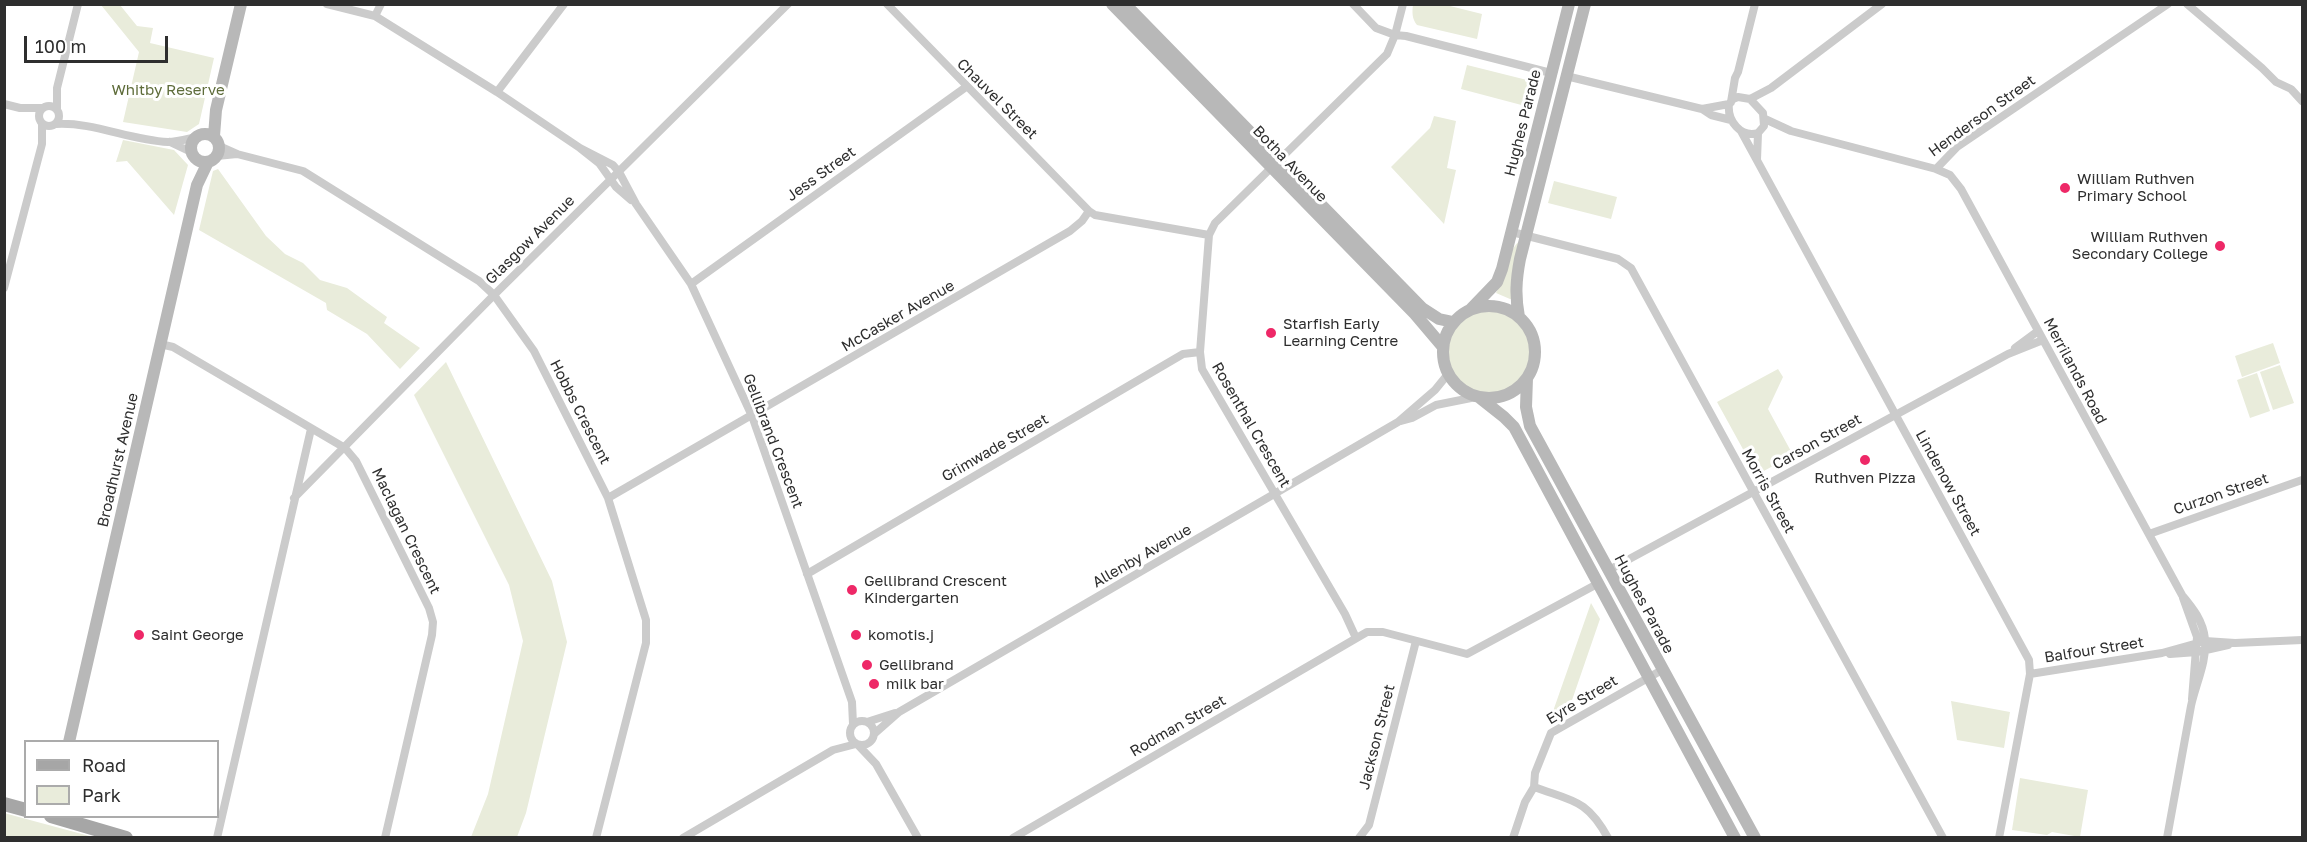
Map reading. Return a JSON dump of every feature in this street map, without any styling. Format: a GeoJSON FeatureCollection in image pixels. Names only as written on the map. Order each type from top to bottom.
{"type":"FeatureCollection","features":[{"type":"Feature","properties":{"kind":"main road"},"geometry":{"type":"LineString","coordinates":[[4,804],[24,809]]}},
{"type":"Feature","properties":{"kind":"main road"},"geometry":{"type":"LineString","coordinates":[[58,818],[126,837]]}},
{"type":"Feature","properties":{"kind":"street"},"geometry":{"type":"LineString","coordinates":[[47,123],[39,113],[46,107],[57,88],[78,4]]}},
{"type":"Feature","properties":{"kind":"street","name":"Broadhurst Avenue"},"geometry":{"type":"LineString","coordinates":[[69,740],[241,4]]}},
{"type":"Feature","properties":{"kind":"street","name":"Gellibrand Crescent"},"geometry":{"type":"LineString","coordinates":[[327,4],[375,16],[610,164],[619,172],[636,204],[691,284],[752,416],[852,702],[866,722]]}},
{"type":"Feature","properties":{"kind":"street"},"geometry":{"type":"LineString","coordinates":[[375,16],[381,4]]}},
{"type":"Feature","properties":{"kind":"street"},"geometry":{"type":"LineString","coordinates":[[497,92],[564,4]]}},
{"type":"Feature","properties":{"kind":"street","name":"Glasgow Avenue"},"geometry":{"type":"LineString","coordinates":[[294,498],[788,4]]}},
{"type":"Feature","properties":{"kind":"street","name":"Chauvel Street"},"geometry":{"type":"LineString","coordinates":[[887,4],[1089,211]]}},
{"type":"Feature","properties":{"kind":"street","name":"Botha Avenue"},"geometry":{"type":"LineString","coordinates":[[1112,4],[1167,54],[1362,254],[1443,347]]}},
{"type":"Feature","properties":{"kind":"street","name":"Botha Avenue"},"geometry":{"type":"LineString","coordinates":[[1125,4],[1167,54]]}},
{"type":"Feature","properties":{"kind":"street"},"geometry":{"type":"LineString","coordinates":[[1353,4],[1376,28],[1387,34],[1406,36],[1551,73]]}},
{"type":"Feature","properties":{"kind":"street"},"geometry":{"type":"LineString","coordinates":[[1089,211],[1095,215],[1209,235],[1215,223],[1387,54],[1395,35],[1403,4]]}},
{"type":"Feature","properties":{"kind":"street","name":"Hughes Parade"},"geometry":{"type":"LineString","coordinates":[[1471,309],[1497,282],[1512,232],[1569,4]]}},
{"type":"Feature","properties":{"kind":"street","name":"Hughes Parade"},"geometry":{"type":"LineString","coordinates":[[1519,317],[1515,285],[1585,4]]}},
{"type":"Feature","properties":{"kind":"street"},"geometry":{"type":"LineString","coordinates":[[1731,120],[1730,103],[1735,78],[1755,4]]}},
{"type":"Feature","properties":{"kind":"street"},"geometry":{"type":"LineString","coordinates":[[1702,110],[1730,103],[1738,97],[1747,98],[1771,88],[1881,4]]}},
{"type":"Feature","properties":{"kind":"street","name":"Henderson Street"},"geometry":{"type":"LineString","coordinates":[[1763,115],[1791,131],[1936,169],[1957,147],[2168,4]]}},
{"type":"Feature","properties":{"kind":"street"},"geometry":{"type":"LineString","coordinates":[[2187,4],[2276,82],[2291,89],[2302,101]]}},
{"type":"Feature","properties":{"kind":"street"},"geometry":{"type":"LineString","coordinates":[[1738,72],[1739,87],[1763,115]]}},
{"type":"Feature","properties":{"kind":"street"},"geometry":{"type":"LineString","coordinates":[[1566,76],[1702,110],[1731,120],[1747,135],[1759,133]]}},
{"type":"Feature","properties":{"kind":"street","name":"Jess Street"},"geometry":{"type":"LineString","coordinates":[[691,284],[966,87]]}},
{"type":"Feature","properties":{"kind":"street"},"geometry":{"type":"LineString","coordinates":[[47,123],[59,119],[57,88]]}},
{"type":"Feature","properties":{"kind":"street"},"geometry":{"type":"LineString","coordinates":[[1757,160],[1764,99],[1771,88]]}},
{"type":"Feature","properties":{"kind":"street"},"geometry":{"type":"LineString","coordinates":[[4,104],[20,108],[47,123],[75,123],[206,148]]}},
{"type":"Feature","properties":{"kind":"street"},"geometry":{"type":"LineString","coordinates":[[20,108],[46,107],[75,123]]}},
{"type":"Feature","properties":{"kind":"street"},"geometry":{"type":"LineString","coordinates":[[4,288],[47,123]]}},
{"type":"Feature","properties":{"kind":"street","name":"Lindenow Street"},"geometry":{"type":"LineString","coordinates":[[1741,131],[2026,654],[2030,674],[1999,837]]}},
{"type":"Feature","properties":{"kind":"street","name":"Henderson Street"},"geometry":{"type":"LineString","coordinates":[[1759,133],[1791,131]]}},
{"type":"Feature","properties":{"kind":"street","name":"Hobbs Crescent"},"geometry":{"type":"LineString","coordinates":[[169,142],[237,154],[303,171],[479,281],[494,296],[534,351],[608,498],[646,620],[646,643],[596,837]]}},
{"type":"Feature","properties":{"kind":"street","name":"Gellibrand Crescent"},"geometry":{"type":"LineString","coordinates":[[580,147],[636,204]]}},
{"type":"Feature","properties":{"kind":"street","name":"Merrilands Road"},"geometry":{"type":"LineString","coordinates":[[1936,169],[1950,175],[1961,189],[2182,595],[2198,616],[2202,626],[2201,647],[2191,690],[2192,702],[2167,837]]}},
{"type":"Feature","properties":{"kind":"street","name":"McCasker Avenue"},"geometry":{"type":"LineString","coordinates":[[608,498],[1070,231],[1082,221],[1089,211]]}},
{"type":"Feature","properties":{"kind":"street","name":"Morris Street"},"geometry":{"type":"LineString","coordinates":[[1512,232],[1618,258],[1627,263],[1635,274],[1943,837]]}},
{"type":"Feature","properties":{"kind":"street","name":"Rosenthal Crescent"},"geometry":{"type":"LineString","coordinates":[[1209,235],[1200,352],[1202,369],[1359,637]]}},
{"type":"Feature","properties":{"kind":"street","name":"Botha Avenue"},"geometry":{"type":"LineString","coordinates":[[1362,254],[1422,308],[1439,319],[1453,322]]}},
{"type":"Feature","properties":{"kind":"street"},"geometry":{"type":"LineString","coordinates":[[1496,306],[1509,310],[1527,326],[1535,346],[1535,358],[1527,378],[1518,388],[1506,395],[1493,398],[1478,397],[1455,384],[1444,365],[1443,347],[1446,334],[1453,322],[1471,309],[1496,306]]}},
{"type":"Feature","properties":{"kind":"street","name":"Carson Street"},"geometry":{"type":"LineString","coordinates":[[2008,354],[2038,331]]}},
{"type":"Feature","properties":{"kind":"street","name":"Carson Street"},"geometry":{"type":"LineString","coordinates":[[1609,570],[2008,354],[2043,340]]}},
{"type":"Feature","properties":{"kind":"street","name":"Maclagan Crescent"},"geometry":{"type":"LineString","coordinates":[[160,344],[173,347],[345,448],[356,461],[429,608],[433,622],[386,837]]}},
{"type":"Feature","properties":{"kind":"street","name":"Grimwade Street"},"geometry":{"type":"LineString","coordinates":[[807,574],[1183,354],[1200,352]]}},
{"type":"Feature","properties":{"kind":"street","name":"Allenby Avenue"},"geometry":{"type":"LineString","coordinates":[[866,722],[899,712],[1398,422],[1442,384],[1448,374]]}},
{"type":"Feature","properties":{"kind":"street","name":"Hughes Parade"},"geometry":{"type":"LineString","coordinates":[[1527,378],[1526,407],[1530,426],[1755,837]]}},
{"type":"Feature","properties":{"kind":"street"},"geometry":{"type":"LineString","coordinates":[[1431,394],[1436,405]]}},
{"type":"Feature","properties":{"kind":"street","name":"Hughes Parade"},"geometry":{"type":"LineString","coordinates":[[1478,397],[1514,427],[1735,837]]}},
{"type":"Feature","properties":{"kind":"street","name":"Allenby Avenue"},"geometry":{"type":"LineString","coordinates":[[1398,422],[1412,418],[1436,405],[1478,397]]}},
{"type":"Feature","properties":{"kind":"street"},"geometry":{"type":"LineString","coordinates":[[217,837],[311,429]]}},
{"type":"Feature","properties":{"kind":"street","name":"Curzon Street"},"geometry":{"type":"LineString","coordinates":[[2149,534],[2302,480]]}},
{"type":"Feature","properties":{"kind":"street"},"geometry":{"type":"LineString","coordinates":[[1359,637],[1368,632],[1378,631],[1467,654],[1599,583],[1609,570]]}},
{"type":"Feature","properties":{"kind":"street","name":"Rodman Street"},"geometry":{"type":"LineString","coordinates":[[1013,837],[1359,637]]}},
{"type":"Feature","properties":{"kind":"street","name":"Balfour Street"},"geometry":{"type":"LineString","coordinates":[[2030,674],[2201,647],[2302,640]]}},
{"type":"Feature","properties":{"kind":"street","name":"Jackson Street"},"geometry":{"type":"LineString","coordinates":[[1361,837],[1369,825],[1416,641]]}},
{"type":"Feature","properties":{"kind":"street","name":"Eyre Street"},"geometry":{"type":"LineString","coordinates":[[1513,837],[1525,801],[1534,788],[1535,773],[1551,733],[1662,670]]}},
{"type":"Feature","properties":{"kind":"street","name":"Gellibrand Crescent"},"geometry":{"type":"LineString","coordinates":[[852,702],[852,729]]}},
{"type":"Feature","properties":{"kind":"street","name":"Allenby Avenue"},"geometry":{"type":"LineString","coordinates":[[872,738],[899,712]]}},
{"type":"Feature","properties":{"kind":"street"},"geometry":{"type":"LineString","coordinates":[[833,750],[859,721],[866,722],[872,726],[876,764]]}},
{"type":"Feature","properties":{"kind":"street"},"geometry":{"type":"LineString","coordinates":[[852,729],[857,744],[876,764],[918,837]]}},
{"type":"Feature","properties":{"kind":"street"},"geometry":{"type":"LineString","coordinates":[[683,837],[833,750],[857,744],[864,745],[872,738]]}},
{"type":"Feature","properties":{"kind":"street"},"geometry":{"type":"LineString","coordinates":[[1534,788],[1582,805],[1594,815],[1608,837]]}},
{"type":"Feature","properties":{"kind":"green space","name":"Whitby Reserve"},"geometry":{"type":"Polygon","coordinates":[[[101,5],[120,5],[137,26],[153,28],[150,43],[214,58],[199,124],[187,132],[123,122],[139,52],[101,5]]]}},
{"type":"Feature","properties":{"kind":"green space"},"geometry":{"type":"Polygon","coordinates":[[[1413,5],[1446,5],[1482,14],[1477,39],[1415,23],[1413,5]]]}},
{"type":"Feature","properties":{"kind":"green space"},"geometry":{"type":"Polygon","coordinates":[[[1467,65],[1535,82],[1529,107],[1461,89],[1467,65]]]}},
{"type":"Feature","properties":{"kind":"green space"},"geometry":{"type":"Polygon","coordinates":[[[1434,116],[1456,121],[1447,168],[1456,170],[1444,224],[1391,167],[1430,128],[1434,116]]]}},
{"type":"Feature","properties":{"kind":"green space"},"geometry":{"type":"Polygon","coordinates":[[[123,140],[174,150],[188,165],[174,215],[127,161],[116,162],[123,140]]]}},
{"type":"Feature","properties":{"kind":"green space"},"geometry":{"type":"Polygon","coordinates":[[[218,169],[266,236],[285,254],[303,263],[320,280],[347,288],[387,317],[384,323],[420,348],[400,369],[367,334],[327,310],[326,303],[199,230],[213,171],[218,169]]]}},
{"type":"Feature","properties":{"kind":"green space"},"geometry":{"type":"Polygon","coordinates":[[[1554,181],[1617,197],[1611,219],[1548,203],[1554,181]]]}},
{"type":"Feature","properties":{"kind":"green space"},"geometry":{"type":"Polygon","coordinates":[[[1520,241],[1512,299],[1510,299],[1496,293],[1512,250],[1520,241]]]}},
{"type":"Feature","properties":{"kind":"green space"},"geometry":{"type":"Polygon","coordinates":[[[1489,309],[1513,316],[1525,328],[1532,352],[1525,376],[1513,388],[1489,395],[1465,388],[1453,376],[1446,352],[1453,328],[1465,316],[1489,309]]]}},
{"type":"Feature","properties":{"kind":"green space"},"geometry":{"type":"Polygon","coordinates":[[[2273,343],[2280,363],[2242,377],[2235,356],[2273,343]]]}},
{"type":"Feature","properties":{"kind":"green space"},"geometry":{"type":"Polygon","coordinates":[[[446,362],[552,581],[567,642],[526,813],[517,837],[471,837],[488,794],[523,641],[509,585],[414,395],[446,362]]]}},
{"type":"Feature","properties":{"kind":"green space"},"geometry":{"type":"Polygon","coordinates":[[[2280,365],[2294,403],[2273,410],[2260,372],[2280,365]]]}},
{"type":"Feature","properties":{"kind":"green space"},"geometry":{"type":"Polygon","coordinates":[[[1778,369],[1783,377],[1768,409],[1793,455],[1762,472],[1755,471],[1717,402],[1778,369]]]}},
{"type":"Feature","properties":{"kind":"green space"},"geometry":{"type":"Polygon","coordinates":[[[2257,373],[2270,411],[2250,418],[2237,380],[2257,373]]]}},
{"type":"Feature","properties":{"kind":"green space"},"geometry":{"type":"Polygon","coordinates":[[[1591,603],[1600,619],[1570,706],[1551,717],[1591,603]]]}},
{"type":"Feature","properties":{"kind":"green space"},"geometry":{"type":"Polygon","coordinates":[[[1951,701],[2010,712],[2004,748],[1957,740],[1951,701]]]}},
{"type":"Feature","properties":{"kind":"green space"},"geometry":{"type":"Polygon","coordinates":[[[2020,778],[2088,790],[2080,837],[2052,832],[2047,835],[2012,830],[2020,778]]]}},
{"type":"Feature","properties":{"kind":"green space"},"geometry":{"type":"Polygon","coordinates":[[[4,813],[93,837],[5,837],[4,813]]]}},
{"type":"Feature","properties":{"kind":"place","name":"William Ruthven Primary School"},"geometry":{"type":"Point","coordinates":[2065,188]}},
{"type":"Feature","properties":{"kind":"place","name":"William Ruthven Secondary College"},"geometry":{"type":"Point","coordinates":[2220,246]}},
{"type":"Feature","properties":{"kind":"place","name":"Starfish Early Learning Centre"},"geometry":{"type":"Point","coordinates":[1271,333]}},
{"type":"Feature","properties":{"kind":"place","name":"Ruthven Pizza"},"geometry":{"type":"Point","coordinates":[1865,460]}},
{"type":"Feature","properties":{"kind":"place","name":"Gellibrand Crescent Kindergarten"},"geometry":{"type":"Point","coordinates":[852,590]}},
{"type":"Feature","properties":{"kind":"place","name":"Saint George"},"geometry":{"type":"Point","coordinates":[139,635]}},
{"type":"Feature","properties":{"kind":"place","name":"komotis.j"},"geometry":{"type":"Point","coordinates":[856,635]}},
{"type":"Feature","properties":{"kind":"place","name":"Gellibrand"},"geometry":{"type":"Point","coordinates":[867,665]}},
{"type":"Feature","properties":{"kind":"place","name":"milk bar"},"geometry":{"type":"Point","coordinates":[874,684]}}]}
